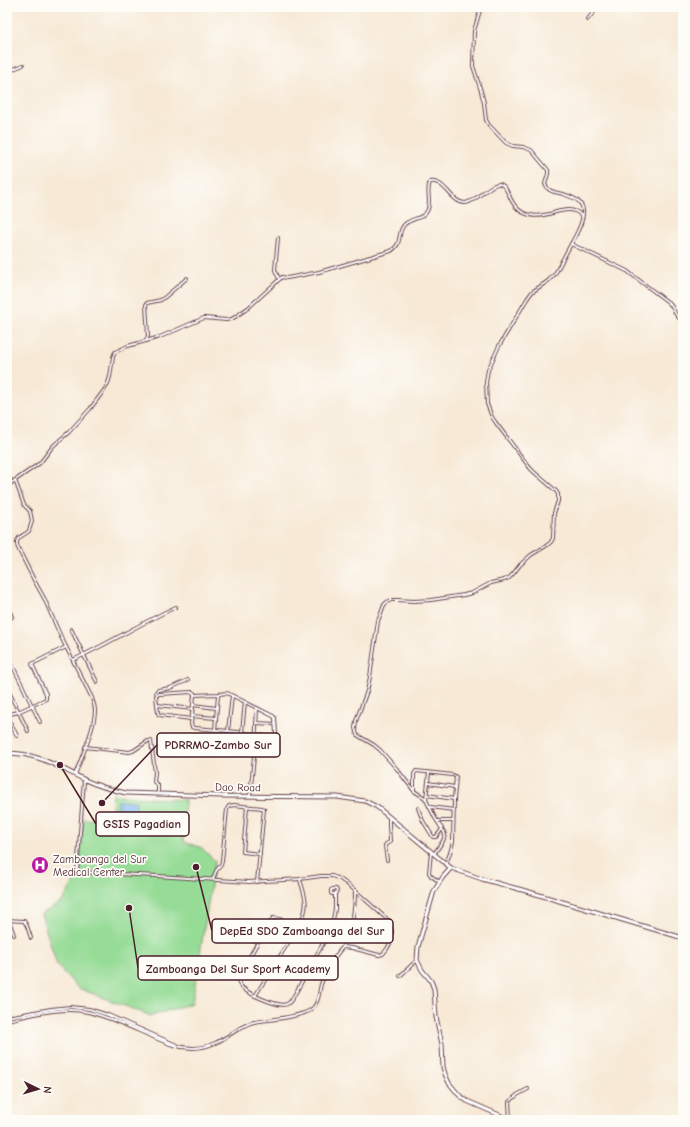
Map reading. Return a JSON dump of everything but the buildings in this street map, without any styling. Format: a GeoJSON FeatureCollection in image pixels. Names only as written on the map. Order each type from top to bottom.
{"type":"FeatureCollection","features":[{"type":"Feature","properties":{"kind":"street"},"geometry":{"type":"LineString","coordinates":[[440,882],[429,873],[433,852],[444,838],[444,832],[426,800],[414,791],[380,750],[359,736],[356,732],[356,721],[367,691],[378,621],[384,605],[391,600],[422,601],[455,597],[472,593],[491,583],[504,580],[513,574],[520,564],[546,546],[553,538],[554,513],[558,502],[558,494],[546,481],[534,472],[492,417],[487,404],[486,375],[513,321],[532,292],[555,274],[563,261],[580,227],[582,216],[582,206],[580,202],[576,199],[548,189],[545,184],[548,170],[531,150],[523,146],[506,144],[486,120],[484,103],[472,60],[474,32],[482,7]]}},
{"type":"Feature","properties":{"kind":"street"},"geometry":{"type":"LineString","coordinates":[[587,20],[597,7]]}},
{"type":"Feature","properties":{"kind":"street"},"geometry":{"type":"LineString","coordinates":[[7,72],[23,65]]}},
{"type":"Feature","properties":{"kind":"street"},"geometry":{"type":"LineString","coordinates":[[7,486],[40,463],[53,446],[69,432],[90,409],[108,383],[115,352],[128,346],[160,338],[204,318],[226,320],[232,319],[248,308],[278,279],[282,277],[287,278],[320,272],[391,251],[399,244],[401,230],[405,223],[427,212],[428,186],[432,181],[439,183],[463,203],[470,202],[494,185],[500,184],[506,189],[515,206],[524,213],[542,216],[560,211],[571,210],[582,216]]}},
{"type":"Feature","properties":{"kind":"street"},"geometry":{"type":"LineString","coordinates":[[278,238],[275,270],[278,279]]}},
{"type":"Feature","properties":{"kind":"street"},"geometry":{"type":"LineString","coordinates":[[571,244],[621,267],[633,275],[669,303],[677,317],[683,320]]}},
{"type":"Feature","properties":{"kind":"street"},"geometry":{"type":"LineString","coordinates":[[146,341],[148,336],[147,303],[161,300],[187,278]]}},
{"type":"Feature","properties":{"kind":"street"},"geometry":{"type":"LineString","coordinates":[[7,469],[11,483]]}},
{"type":"Feature","properties":{"kind":"street"},"geometry":{"type":"LineString","coordinates":[[15,480],[24,505],[30,510],[32,521],[29,532],[19,538],[17,544],[95,707],[94,716],[85,747],[75,775]]}},
{"type":"Feature","properties":{"kind":"street"},"geometry":{"type":"LineString","coordinates":[[7,604],[12,617],[7,621]]}},
{"type":"Feature","properties":{"kind":"street"},"geometry":{"type":"LineString","coordinates":[[73,660],[176,607]]}},
{"type":"Feature","properties":{"kind":"street"},"geometry":{"type":"LineString","coordinates":[[71,629],[97,682]]}},
{"type":"Feature","properties":{"kind":"street"},"geometry":{"type":"LineString","coordinates":[[17,736],[7,715],[32,706],[45,700],[46,698],[46,694],[32,664],[66,647]]}},
{"type":"Feature","properties":{"kind":"street"},"geometry":{"type":"LineString","coordinates":[[7,654],[40,722]]}},
{"type":"Feature","properties":{"kind":"street"},"geometry":{"type":"LineString","coordinates":[[188,680],[156,692],[159,715],[216,718]]}},
{"type":"Feature","properties":{"kind":"street"},"geometry":{"type":"LineString","coordinates":[[7,688],[28,731]]}},
{"type":"Feature","properties":{"kind":"street"},"geometry":{"type":"LineString","coordinates":[[157,696],[159,694],[192,692],[194,695],[227,693],[275,717],[276,734],[271,737],[242,732],[193,727],[191,724],[194,695]]}},
{"type":"Feature","properties":{"kind":"street"},"geometry":{"type":"LineString","coordinates":[[215,730],[216,708],[219,694]]}},
{"type":"Feature","properties":{"kind":"street"},"geometry":{"type":"LineString","coordinates":[[228,731],[232,696]]}},
{"type":"Feature","properties":{"kind":"street"},"geometry":{"type":"LineString","coordinates":[[242,732],[245,702]]}},
{"type":"Feature","properties":{"kind":"street"},"geometry":{"type":"LineString","coordinates":[[157,705],[193,709]]}},
{"type":"Feature","properties":{"kind":"street"},"geometry":{"type":"LineString","coordinates":[[193,705],[216,708]]}},
{"type":"Feature","properties":{"kind":"street"},"geometry":{"type":"LineString","coordinates":[[250,796],[257,708]]}},
{"type":"Feature","properties":{"kind":"street"},"geometry":{"type":"LineString","coordinates":[[256,723],[275,724]]}},
{"type":"Feature","properties":{"kind":"street"},"geometry":{"type":"LineString","coordinates":[[85,747],[133,752],[148,741],[151,741],[154,782],[158,785],[158,794]]}},
{"type":"Feature","properties":{"kind":"street","name":"Dao Road"},"geometry":{"type":"LineString","coordinates":[[7,753],[35,757],[54,764],[84,780],[121,792],[337,797],[357,799],[370,803],[390,817],[451,868],[482,879],[683,938]]}},
{"type":"Feature","properties":{"kind":"street"},"geometry":{"type":"LineString","coordinates":[[414,791],[415,772],[455,776],[457,778],[454,799],[452,848],[446,864]]}},
{"type":"Feature","properties":{"kind":"street"},"geometry":{"type":"LineString","coordinates":[[426,800],[429,773]]}},
{"type":"Feature","properties":{"kind":"street"},"geometry":{"type":"LineString","coordinates":[[84,780],[77,872],[213,879],[238,882],[332,876],[344,881],[355,890],[388,920],[392,928],[392,938],[388,948],[383,954],[370,953],[343,947]]}},
{"type":"Feature","properties":{"kind":"street"},"geometry":{"type":"LineString","coordinates":[[428,783],[455,787]]}},
{"type":"Feature","properties":{"kind":"street"},"geometry":{"type":"LineString","coordinates":[[427,795],[454,799]]}},
{"type":"Feature","properties":{"kind":"street"},"geometry":{"type":"LineString","coordinates":[[213,879],[222,861],[227,808],[231,805],[263,808],[265,811],[256,882]]}},
{"type":"Feature","properties":{"kind":"street"},"geometry":{"type":"LineString","coordinates":[[247,807],[243,852],[260,854]]}},
{"type":"Feature","properties":{"kind":"street"},"geometry":{"type":"LineString","coordinates":[[430,807],[454,810]]}},
{"type":"Feature","properties":{"kind":"street"},"geometry":{"type":"LineString","coordinates":[[418,808],[423,821],[433,838],[436,837],[442,829]]}},
{"type":"Feature","properties":{"kind":"street"},"geometry":{"type":"LineString","coordinates":[[387,860],[385,846],[390,842],[390,817]]}},
{"type":"Feature","properties":{"kind":"street"},"geometry":{"type":"LineString","coordinates":[[437,821],[453,821]]}},
{"type":"Feature","properties":{"kind":"street"},"geometry":{"type":"LineString","coordinates":[[451,868],[433,894],[417,949],[417,960],[422,970],[431,981],[434,990],[436,1017],[442,1044],[443,1067],[445,1074],[449,1083],[467,1102],[510,1120],[509,1102],[517,1095],[528,1089]]}},
{"type":"Feature","properties":{"kind":"street"},"geometry":{"type":"LineString","coordinates":[[255,996],[305,915],[306,907],[300,879]]}},
{"type":"Feature","properties":{"kind":"street"},"geometry":{"type":"LineString","coordinates":[[7,1010],[8,1018],[70,1010],[88,1012],[117,1022],[177,1047],[195,1048],[205,1047],[217,1043],[251,1022],[285,1017],[310,1011],[316,1004],[327,972],[343,947],[353,919],[355,908],[355,890]]}},
{"type":"Feature","properties":{"kind":"street"},"geometry":{"type":"LineString","coordinates":[[297,929],[281,919],[273,918],[240,973],[240,985],[255,996],[280,1005],[288,1003],[295,994],[326,938],[334,915],[335,894]]}},
{"type":"Feature","properties":{"kind":"street"},"geometry":{"type":"LineString","coordinates":[[14,935],[8,920],[24,921],[31,938]]}},
{"type":"Feature","properties":{"kind":"street"},"geometry":{"type":"LineString","coordinates":[[300,924],[326,938]]}},
{"type":"Feature","properties":{"kind":"street"},"geometry":{"type":"LineString","coordinates":[[400,976],[417,960]]}},
{"type":"Feature","properties":{"kind":"green space"},"geometry":{"type":"Polygon","coordinates":[[[113,794],[185,800],[184,842],[202,848],[215,861],[192,1003],[151,1016],[78,988],[57,965],[41,914],[62,902],[78,875],[83,819],[111,821],[113,794]]]}},
{"type":"Feature","properties":{"kind":"water"},"geometry":{"type":"Polygon","coordinates":[[[118,801],[136,801],[136,810],[118,809],[118,801]]]}},
{"type":"Feature","properties":{"kind":"place","name":"GSIS Pagadian"},"geometry":{"type":"Point","coordinates":[60,765]}},
{"type":"Feature","properties":{"kind":"place","name":"PDRRMO-Zambo Sur"},"geometry":{"type":"Point","coordinates":[102,803]}},
{"type":"Feature","properties":{"kind":"place","name":"Zamboanga del Sur Medical Center"},"geometry":{"type":"Point","coordinates":[40,865]}},
{"type":"Feature","properties":{"kind":"place","name":"DepEd SDO Zamboanga del Sur"},"geometry":{"type":"Point","coordinates":[196,867]}},
{"type":"Feature","properties":{"kind":"place","name":"Zamboanga Del Sur Sport Academy"},"geometry":{"type":"Point","coordinates":[129,908]}}]}
